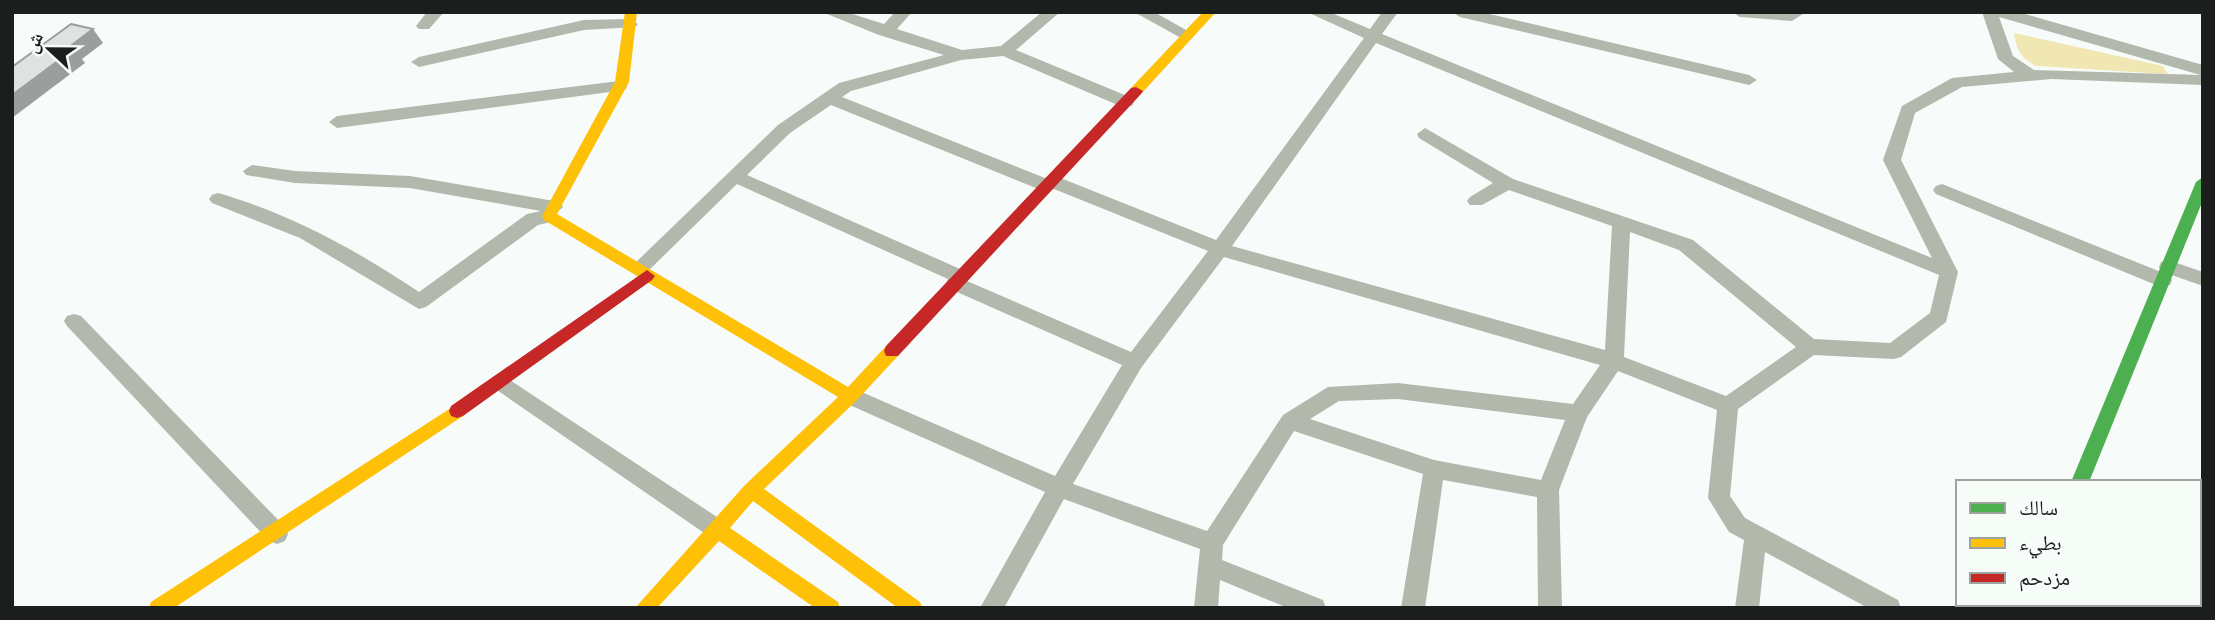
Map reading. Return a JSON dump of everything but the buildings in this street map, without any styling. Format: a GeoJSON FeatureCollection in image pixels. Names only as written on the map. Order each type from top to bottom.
{"type":"FeatureCollection","features":[{"type":"Feature","properties":{"kind":"street"},"geometry":{"type":"LineString","coordinates":[[424,26],[436,12]]}},
{"type":"Feature","properties":{"kind":"street"},"geometry":{"type":"LineString","coordinates":[[830,12],[961,55]]}},
{"type":"Feature","properties":{"kind":"street"},"geometry":{"type":"LineString","coordinates":[[885,32],[904,12]]}},
{"type":"Feature","properties":{"kind":"street"},"geometry":{"type":"LineString","coordinates":[[1005,51],[1052,12]]}},
{"type":"Feature","properties":{"kind":"street"},"geometry":{"type":"LineString","coordinates":[[1142,12],[1187,35]]}},
{"type":"Feature","properties":{"kind":"street"},"geometry":{"type":"LineString","coordinates":[[644,608],[718,530],[751,490],[850,396],[1209,12]]}},
{"type":"Feature","properties":{"kind":"street"},"geometry":{"type":"LineString","coordinates":[[1315,12],[1949,272]]}},
{"type":"Feature","properties":{"kind":"street"},"geometry":{"type":"LineString","coordinates":[[991,608],[1135,362],[1220,249],[1390,12]]}},
{"type":"Feature","properties":{"kind":"street"},"geometry":{"type":"LineString","coordinates":[[1460,12],[1749,80]]}},
{"type":"Feature","properties":{"kind":"street"},"geometry":{"type":"LineString","coordinates":[[1740,12],[1792,16],[1798,12]]}},
{"type":"Feature","properties":{"kind":"street"},"geometry":{"type":"LineString","coordinates":[[1990,12],[2006,59],[2031,76]]}},
{"type":"Feature","properties":{"kind":"street"},"geometry":{"type":"LineString","coordinates":[[2000,12],[2203,70]]}},
{"type":"Feature","properties":{"kind":"street"},"geometry":{"type":"LineString","coordinates":[[218,199],[306,233],[373,271],[419,302],[533,219],[551,211],[619,86],[630,18],[584,25],[419,62]]}},
{"type":"Feature","properties":{"kind":"street"},"geometry":{"type":"LineString","coordinates":[[161,607],[276,534],[501,382],[643,272],[734,176],[784,129],[845,87],[961,55],[1005,51],[1126,102]]}},
{"type":"Feature","properties":{"kind":"street"},"geometry":{"type":"LineString","coordinates":[[1425,134],[1507,183],[1621,220],[1686,245],[1810,347],[1894,351],[1939,317],[1949,272],[1892,160],[1908,110],[1958,82],[2052,74],[2203,80]]}},
{"type":"Feature","properties":{"kind":"street"},"geometry":{"type":"LineString","coordinates":[[337,122],[619,86]]}},
{"type":"Feature","properties":{"kind":"street"},"geometry":{"type":"LineString","coordinates":[[829,98],[1220,249],[1614,361],[1728,405]]}},
{"type":"Feature","properties":{"kind":"street"},"geometry":{"type":"LineString","coordinates":[[252,171],[295,177],[369,178],[410,182],[551,211],[643,272],[850,396],[1212,555],[1315,608]]}},
{"type":"Feature","properties":{"kind":"street"},"geometry":{"type":"LineString","coordinates":[[734,176],[1135,362]]}},
{"type":"Feature","properties":{"kind":"street"},"geometry":{"type":"LineString","coordinates":[[2081,480],[2203,182]]}},
{"type":"Feature","properties":{"kind":"street"},"geometry":{"type":"LineString","coordinates":[[1476,201],[1507,183]]}},
{"type":"Feature","properties":{"kind":"street"},"geometry":{"type":"LineString","coordinates":[[1942,190],[2165,274],[2203,279]]}},
{"type":"Feature","properties":{"kind":"street"},"geometry":{"type":"LineString","coordinates":[[1550,608],[1548,490],[1578,413],[1614,361],[1621,220]]}},
{"type":"Feature","properties":{"kind":"street"},"geometry":{"type":"LineString","coordinates":[[74,321],[276,534]]}},
{"type":"Feature","properties":{"kind":"street"},"geometry":{"type":"LineString","coordinates":[[1810,347],[1728,405],[1719,498],[1737,525],[1890,608]]}},
{"type":"Feature","properties":{"kind":"street"},"geometry":{"type":"LineString","coordinates":[[501,382],[831,608]]}},
{"type":"Feature","properties":{"kind":"street"},"geometry":{"type":"LineString","coordinates":[[1206,608],[1212,555],[1278,436],[1290,421],[1335,393],[1398,391],[1578,413]]}},
{"type":"Feature","properties":{"kind":"street"},"geometry":{"type":"LineString","coordinates":[[1290,421],[1434,469],[1548,490]]}},
{"type":"Feature","properties":{"kind":"street"},"geometry":{"type":"LineString","coordinates":[[1413,608],[1434,469]]}},
{"type":"Feature","properties":{"kind":"street"},"geometry":{"type":"LineString","coordinates":[[751,490],[913,608]]}},
{"type":"Feature","properties":{"kind":"street"},"geometry":{"type":"LineString","coordinates":[[1747,608],[1756,536]]}},
{"type":"Feature","properties":{"kind":"shaded area"},"geometry":{"type":"Polygon","coordinates":[[[2014,33],[2163,66],[2168,74],[2036,66],[2020,53],[2014,33]]]}},
{"type":"Feature","properties":{"kind":"traffic: fast"},"geometry":{"type":"LineString","coordinates":[[2081,480],[2203,182]]}},
{"type":"Feature","properties":{"kind":"traffic: slow"},"geometry":{"type":"LineString","coordinates":[[631,12],[622,82],[549,216],[850,396]]}},
{"type":"Feature","properties":{"kind":"traffic: slow"},"geometry":{"type":"LineString","coordinates":[[1136,91],[1210,12]]}},
{"type":"Feature","properties":{"kind":"traffic: slow"},"geometry":{"type":"LineString","coordinates":[[644,608],[718,530],[751,490],[850,396],[892,351]]}},
{"type":"Feature","properties":{"kind":"traffic: slow"},"geometry":{"type":"LineString","coordinates":[[158,608],[457,411]]}},
{"type":"Feature","properties":{"kind":"traffic: slow"},"geometry":{"type":"LineString","coordinates":[[751,490],[913,608]]}},
{"type":"Feature","properties":{"kind":"traffic: slow"},"geometry":{"type":"LineString","coordinates":[[718,530],[831,608]]}},
{"type":"Feature","properties":{"kind":"traffic: jam"},"geometry":{"type":"LineString","coordinates":[[892,351],[1136,91]]}},
{"type":"Feature","properties":{"kind":"traffic: jam"},"geometry":{"type":"LineString","coordinates":[[457,411],[647,276]]}}]}
